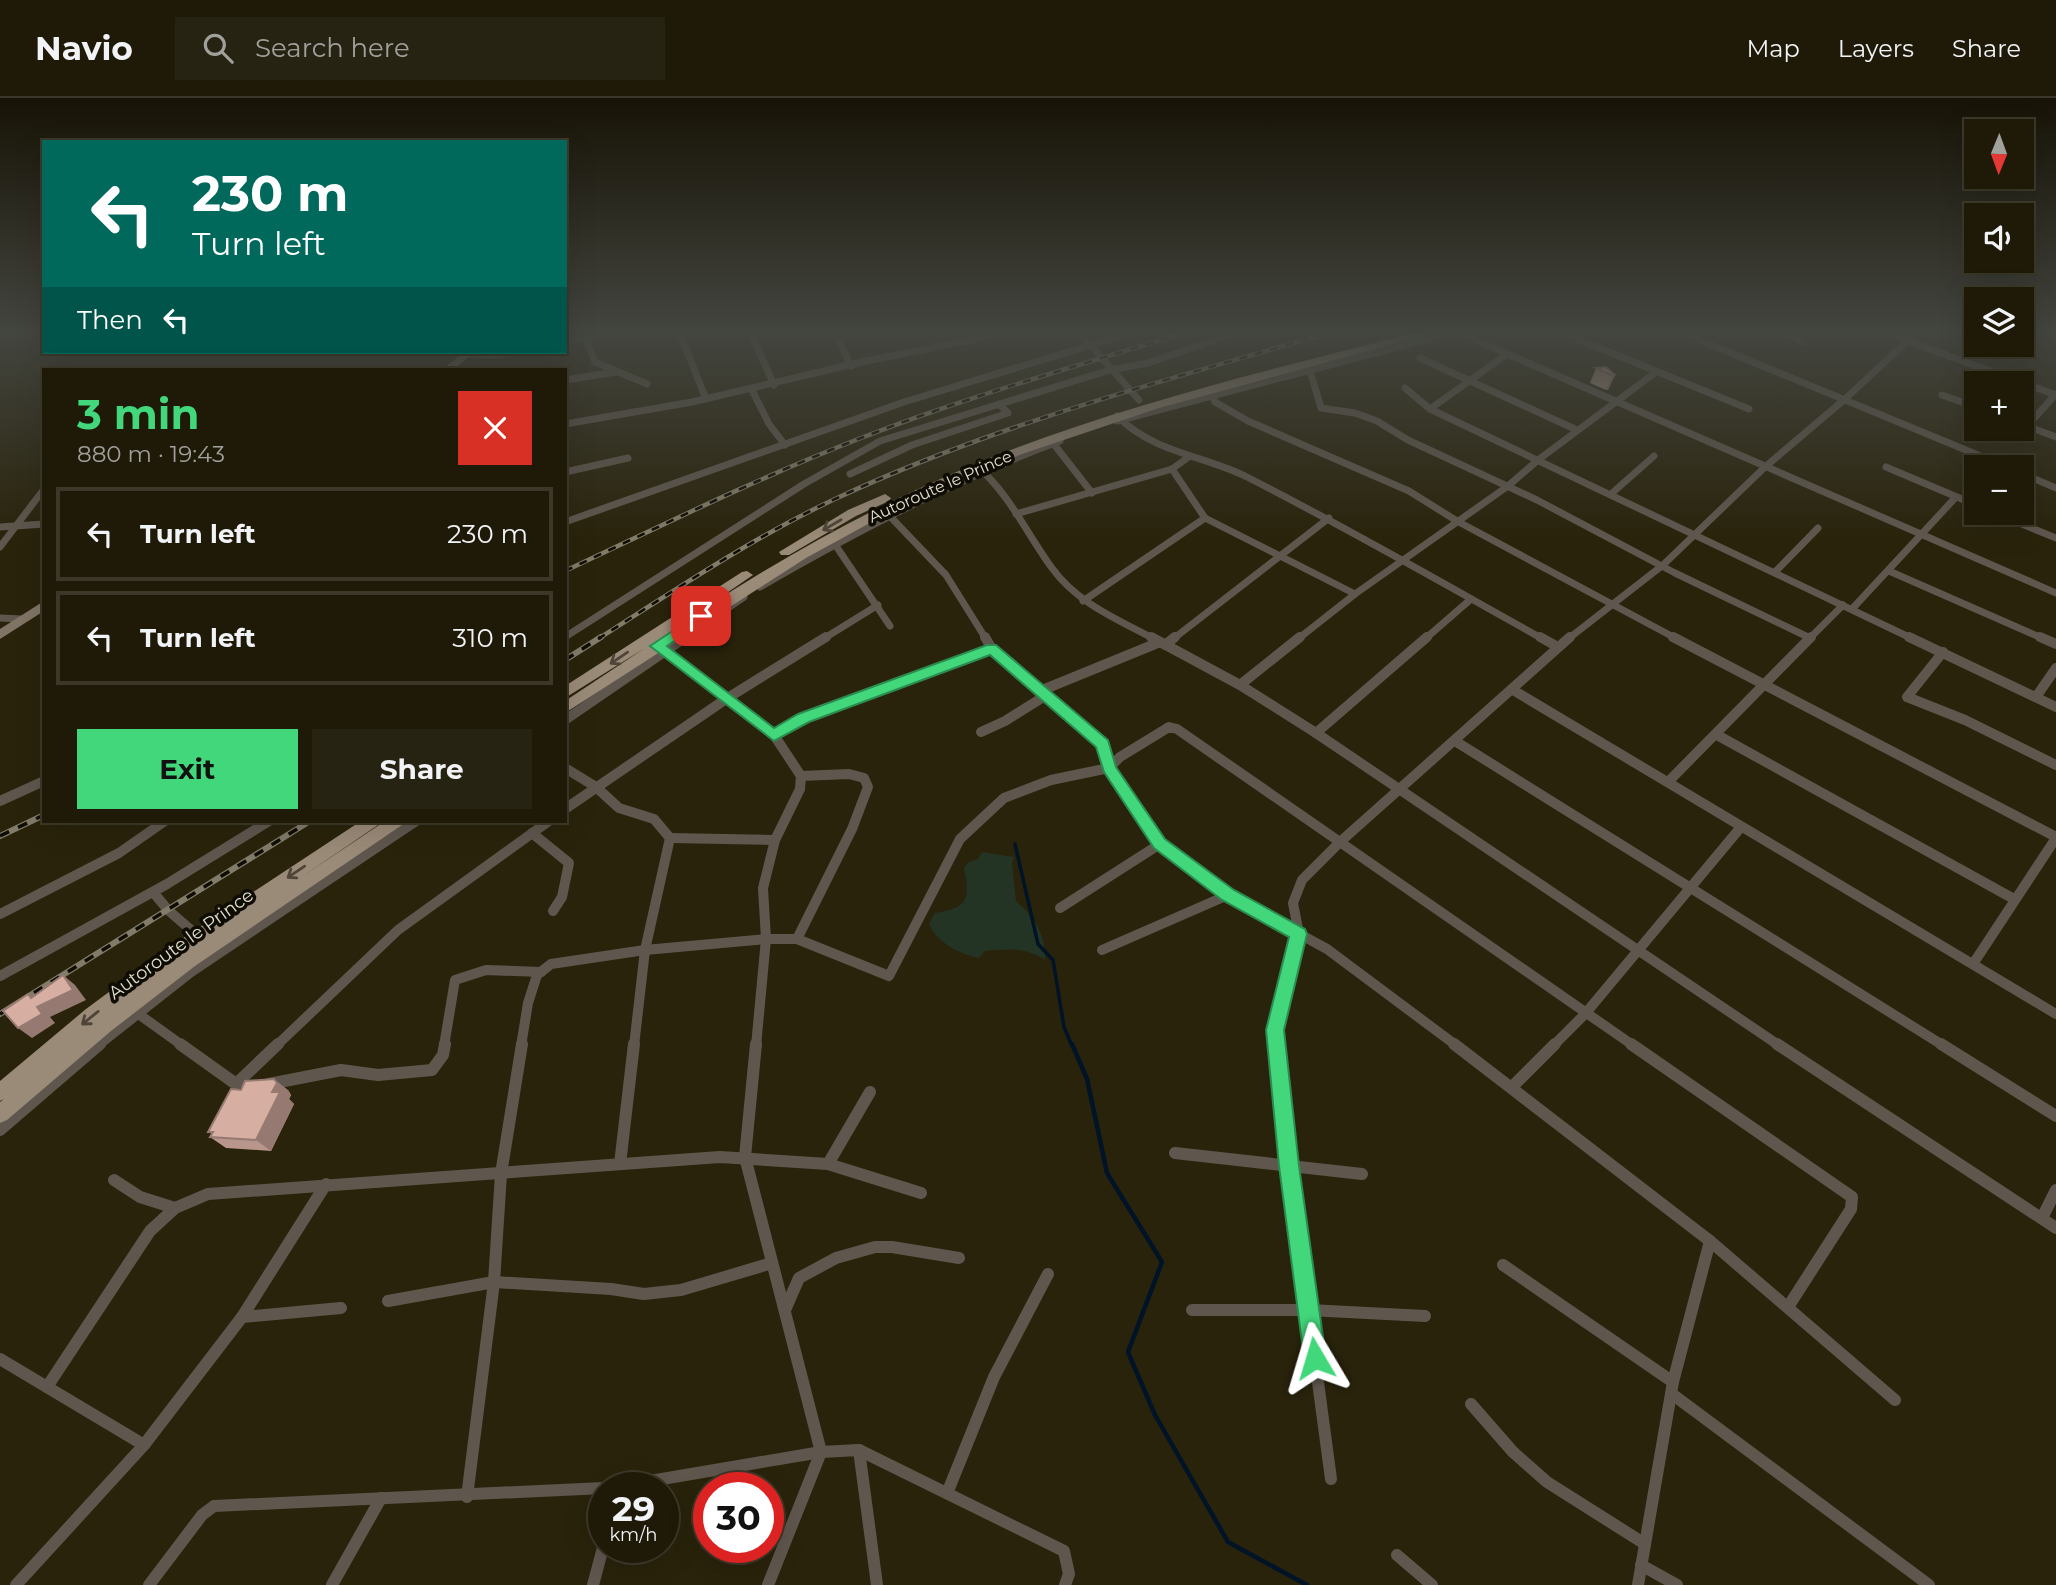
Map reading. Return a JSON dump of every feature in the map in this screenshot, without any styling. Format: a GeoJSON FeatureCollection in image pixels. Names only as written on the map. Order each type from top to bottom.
{"type":"FeatureCollection","features":[{"type":"Feature","properties":{"kind":"main road","name":"Autoroute le Prince"},"geometry":{"type":"LineString","coordinates":[[567,692],[691,610],[852,513],[981,455],[1138,400]]}},
{"type":"Feature","properties":{"kind":"main road","name":"Autoroute le Prince"},"geometry":{"type":"LineString","coordinates":[[567,707],[661,649],[789,562],[887,512],[981,469],[1118,418],[1180,400]]}},
{"type":"Feature","properties":{"kind":"main road"},"geometry":{"type":"LineString","coordinates":[[0,635],[42,606]]}},
{"type":"Feature","properties":{"kind":"main road","name":"Autoroute le Prince"},"geometry":{"type":"LineString","coordinates":[[0,1092],[92,1015],[199,937],[370,823]]}},
{"type":"Feature","properties":{"kind":"main road","name":"Autoroute le Prince"},"geometry":{"type":"LineString","coordinates":[[0,1114],[105,1025],[188,961],[394,823]]}},
{"type":"Feature","properties":{"kind":"street"},"geometry":{"type":"LineString","coordinates":[[567,424],[698,400]]}},
{"type":"Feature","properties":{"kind":"street"},"geometry":{"type":"LineString","coordinates":[[757,400],[769,424],[785,445]]}},
{"type":"Feature","properties":{"kind":"street"},"geometry":{"type":"LineString","coordinates":[[567,521],[909,400]]}},
{"type":"Feature","properties":{"kind":"street"},"geometry":{"type":"LineString","coordinates":[[567,636],[804,484],[880,441],[1011,400]]}},
{"type":"Feature","properties":{"kind":"street"},"geometry":{"type":"LineString","coordinates":[[1214,400],[1248,421],[1409,491],[1457,521],[1610,604],[2056,837],[1973,964]]}},
{"type":"Feature","properties":{"kind":"street"},"geometry":{"type":"LineString","coordinates":[[1319,400],[1321,408],[1354,413],[1377,421],[1408,440],[1508,486],[1808,637]]}},
{"type":"Feature","properties":{"kind":"street"},"geometry":{"type":"LineString","coordinates":[[1420,400],[1430,409],[2056,707]]}},
{"type":"Feature","properties":{"kind":"street"},"geometry":{"type":"LineString","coordinates":[[1430,409],[1441,400]]}},
{"type":"Feature","properties":{"kind":"street"},"geometry":{"type":"LineString","coordinates":[[1511,400],[1577,430]]}},
{"type":"Feature","properties":{"kind":"street"},"geometry":{"type":"LineString","coordinates":[[1614,400],[2056,593]]}},
{"type":"Feature","properties":{"kind":"street"},"geometry":{"type":"LineString","coordinates":[[1729,400],[1749,408]]}},
{"type":"Feature","properties":{"kind":"street"},"geometry":{"type":"LineString","coordinates":[[1331,1479],[1289,1166],[1275,1030],[1299,934],[1293,903],[1302,880],[1339,842],[1513,690],[1524,676],[1610,604],[1663,565],[1765,467],[1843,400]]}},
{"type":"Feature","properties":{"kind":"street"},"geometry":{"type":"LineString","coordinates":[[1848,400],[1978,455]]}},
{"type":"Feature","properties":{"kind":"street"},"geometry":{"type":"LineString","coordinates":[[2034,415],[2049,400]]}},
{"type":"Feature","properties":{"kind":"street"},"geometry":{"type":"LineString","coordinates":[[1240,685],[1356,594],[1508,486],[1577,430],[1618,402]]}},
{"type":"Feature","properties":{"kind":"street"},"geometry":{"type":"LineString","coordinates":[[850,474],[912,445],[1008,413],[999,404]]}},
{"type":"Feature","properties":{"kind":"street"},"geometry":{"type":"LineString","coordinates":[[1558,647],[1329,518],[1236,472],[1142,438],[1118,418],[981,469],[995,482],[1053,570],[1083,601],[1240,685],[1316,733],[1638,952],[2056,1228]]}},
{"type":"Feature","properties":{"kind":"street"},"geometry":{"type":"LineString","coordinates":[[2034,429],[2056,437]]}},
{"type":"Feature","properties":{"kind":"street"},"geometry":{"type":"LineString","coordinates":[[1053,443],[1092,494]]}},
{"type":"Feature","properties":{"kind":"street"},"geometry":{"type":"LineString","coordinates":[[1016,514],[1092,494],[1172,468],[1190,456]]}},
{"type":"Feature","properties":{"kind":"street"},"geometry":{"type":"LineString","coordinates":[[1611,494],[1654,456]]}},
{"type":"Feature","properties":{"kind":"street"},"geometry":{"type":"LineString","coordinates":[[567,472],[628,458]]}},
{"type":"Feature","properties":{"kind":"street"},"geometry":{"type":"LineString","coordinates":[[1886,467],[1964,500]]}},
{"type":"Feature","properties":{"kind":"street"},"geometry":{"type":"LineString","coordinates":[[1172,468],[1205,518],[1356,594]]}},
{"type":"Feature","properties":{"kind":"street"},"geometry":{"type":"LineString","coordinates":[[2034,479],[2056,488]]}},
{"type":"Feature","properties":{"kind":"street"},"geometry":{"type":"LineString","coordinates":[[0,547],[42,492]]}},
{"type":"Feature","properties":{"kind":"street"},"geometry":{"type":"LineString","coordinates":[[1668,782],[1717,735],[1808,637],[1889,571],[1956,497]]}},
{"type":"Feature","properties":{"kind":"street"},"geometry":{"type":"LineString","coordinates":[[567,719],[661,649],[887,512],[946,575],[992,649],[1103,744],[1109,768],[1160,844],[1228,895],[1326,949],[1512,1087],[1710,1241],[1895,1400]]}},
{"type":"Feature","properties":{"kind":"street"},"geometry":{"type":"LineString","coordinates":[[1083,601],[1205,518]]}},
{"type":"Feature","properties":{"kind":"street"},"geometry":{"type":"LineString","coordinates":[[981,732],[1005,721],[1042,693],[1162,644],[1329,518]]}},
{"type":"Feature","properties":{"kind":"street"},"geometry":{"type":"LineString","coordinates":[[0,527],[42,524]]}},
{"type":"Feature","properties":{"kind":"street"},"geometry":{"type":"LineString","coordinates":[[2024,525],[2056,538]]}},
{"type":"Feature","properties":{"kind":"street"},"geometry":{"type":"LineString","coordinates":[[1775,572],[1818,528]]}},
{"type":"Feature","properties":{"kind":"street"},"geometry":{"type":"LineString","coordinates":[[834,543],[890,626]]}},
{"type":"Feature","properties":{"kind":"street"},"geometry":{"type":"LineString","coordinates":[[1889,571],[2056,644]]}},
{"type":"Feature","properties":{"kind":"street"},"geometry":{"type":"LineString","coordinates":[[1316,733],[1472,600]]}},
{"type":"Feature","properties":{"kind":"street"},"geometry":{"type":"LineString","coordinates":[[567,808],[726,699],[878,605]]}},
{"type":"Feature","properties":{"kind":"street"},"geometry":{"type":"LineString","coordinates":[[0,618],[21,620]]}},
{"type":"Feature","properties":{"kind":"street"},"geometry":{"type":"LineString","coordinates":[[661,649],[774,735],[801,776],[800,789],[775,841],[763,888],[766,939],[745,1157],[821,1452],[768,1585]]}},
{"type":"Feature","properties":{"kind":"street"},"geometry":{"type":"LineString","coordinates":[[774,735],[803,718],[992,649]]}},
{"type":"Feature","properties":{"kind":"street"},"geometry":{"type":"LineString","coordinates":[[1943,652],[1907,697],[1965,720],[2056,765]]}},
{"type":"Feature","properties":{"kind":"street"},"geometry":{"type":"LineString","coordinates":[[2036,697],[2056,668]]}},
{"type":"Feature","properties":{"kind":"street"},"geometry":{"type":"LineString","coordinates":[[1513,690],[2056,1014]]}},
{"type":"Feature","properties":{"kind":"street"},"geometry":{"type":"LineString","coordinates":[[467,1497],[494,1282],[501,1174],[528,1003],[537,975],[551,964],[645,950],[766,939],[797,939],[889,976],[960,839],[1004,798],[1051,780],[1109,768],[1120,757],[1173,727],[1852,1197],[1851,1209],[1788,1307]]}},
{"type":"Feature","properties":{"kind":"street"},"geometry":{"type":"LineString","coordinates":[[1717,735],[2014,899]]}},
{"type":"Feature","properties":{"kind":"street"},"geometry":{"type":"LineString","coordinates":[[1455,741],[2056,1116]]}},
{"type":"Feature","properties":{"kind":"street"},"geometry":{"type":"LineString","coordinates":[[567,769],[596,787],[618,808],[654,819],[670,838],[775,841]]}},
{"type":"Feature","properties":{"kind":"street"},"geometry":{"type":"LineString","coordinates":[[797,939],[852,829],[867,787],[864,778],[849,774],[801,776]]}},
{"type":"Feature","properties":{"kind":"street"},"geometry":{"type":"LineString","coordinates":[[0,801],[42,782]]}},
{"type":"Feature","properties":{"kind":"street"},"geometry":{"type":"LineString","coordinates":[[0,914],[119,853],[162,823]]}},
{"type":"Feature","properties":{"kind":"street"},"geometry":{"type":"LineString","coordinates":[[0,976],[153,892],[266,823]]}},
{"type":"Feature","properties":{"kind":"street"},"geometry":{"type":"LineString","coordinates":[[0,1130],[136,1013],[191,972],[413,823]]}},
{"type":"Feature","properties":{"kind":"street"},"geometry":{"type":"LineString","coordinates":[[236,1084],[398,930],[546,823]]}},
{"type":"Feature","properties":{"kind":"street"},"geometry":{"type":"LineString","coordinates":[[1512,1087],[1585,1014],[1741,827]]}},
{"type":"Feature","properties":{"kind":"street"},"geometry":{"type":"LineString","coordinates":[[532,833],[569,863],[562,897],[553,911]]}},
{"type":"Feature","properties":{"kind":"street"},"geometry":{"type":"LineString","coordinates":[[620,1164],[645,950],[670,838]]}},
{"type":"Feature","properties":{"kind":"street"},"geometry":{"type":"LineString","coordinates":[[1059,908],[1160,844]]}},
{"type":"Feature","properties":{"kind":"street"},"geometry":{"type":"LineString","coordinates":[[153,892],[168,910],[199,937]]}},
{"type":"Feature","properties":{"kind":"street"},"geometry":{"type":"LineString","coordinates":[[1102,950],[1228,895]]}},
{"type":"Feature","properties":{"kind":"street"},"geometry":{"type":"LineString","coordinates":[[262,1084],[276,1084],[341,1070],[378,1075],[416,1074],[432,1070],[443,1055],[454,980],[470,971],[509,969],[541,972]]}},
{"type":"Feature","properties":{"kind":"street"},"geometry":{"type":"LineString","coordinates":[[136,1013],[236,1084],[249,1084]]}},
{"type":"Feature","properties":{"kind":"street"},"geometry":{"type":"LineString","coordinates":[[828,1164],[870,1091]]}},
{"type":"Feature","properties":{"kind":"street"},"geometry":{"type":"LineString","coordinates":[[1175,1153],[1362,1174]]}},
{"type":"Feature","properties":{"kind":"street"},"geometry":{"type":"LineString","coordinates":[[47,1387],[150,1231],[175,1208],[208,1194],[745,1157],[828,1164],[921,1193]]}},
{"type":"Feature","properties":{"kind":"street"},"geometry":{"type":"LineString","coordinates":[[114,1180],[140,1197],[175,1208]]}},
{"type":"Feature","properties":{"kind":"street"},"geometry":{"type":"LineString","coordinates":[[16,1585],[144,1445],[242,1317],[326,1184]]}},
{"type":"Feature","properties":{"kind":"street"},"geometry":{"type":"LineString","coordinates":[[2042,1218],[2056,1190]]}},
{"type":"Feature","properties":{"kind":"street"},"geometry":{"type":"LineString","coordinates":[[1638,1585],[1673,1388],[1710,1241]]}},
{"type":"Feature","properties":{"kind":"street"},"geometry":{"type":"LineString","coordinates":[[785,1310],[799,1278],[836,1258],[875,1247],[892,1247],[959,1258]]}},
{"type":"Feature","properties":{"kind":"street"},"geometry":{"type":"LineString","coordinates":[[388,1301],[494,1282],[611,1289],[644,1294],[681,1290],[772,1263]]}},
{"type":"Feature","properties":{"kind":"street"},"geometry":{"type":"LineString","coordinates":[[1503,1265],[1673,1388],[1928,1585]]}},
{"type":"Feature","properties":{"kind":"street"},"geometry":{"type":"LineString","coordinates":[[948,1491],[994,1377],[1048,1274]]}},
{"type":"Feature","properties":{"kind":"street"},"geometry":{"type":"LineString","coordinates":[[242,1317],[341,1308]]}},
{"type":"Feature","properties":{"kind":"street"},"geometry":{"type":"LineString","coordinates":[[1192,1310],[1309,1310],[1425,1316]]}},
{"type":"Feature","properties":{"kind":"street"},"geometry":{"type":"LineString","coordinates":[[0,1359],[144,1445]]}},
{"type":"Feature","properties":{"kind":"street"},"geometry":{"type":"LineString","coordinates":[[1471,1404],[1513,1452],[1547,1482],[1645,1545]]}},
{"type":"Feature","properties":{"kind":"street"},"geometry":{"type":"LineString","coordinates":[[859,1450],[877,1585]]}},
{"type":"Feature","properties":{"kind":"street"},"geometry":{"type":"LineString","coordinates":[[679,1476],[821,1452],[859,1450],[948,1491],[1064,1550],[1069,1574],[1065,1585]]}},
{"type":"Feature","properties":{"kind":"street"},"geometry":{"type":"LineString","coordinates":[[149,1585],[202,1515],[214,1506],[467,1497],[588,1489]]}},
{"type":"Feature","properties":{"kind":"street"},"geometry":{"type":"LineString","coordinates":[[332,1585],[381,1498]]}},
{"type":"Feature","properties":{"kind":"street"},"geometry":{"type":"LineString","coordinates":[[1397,1555],[1433,1585]]}},
{"type":"Feature","properties":{"kind":"street"},"geometry":{"type":"LineString","coordinates":[[593,1585],[599,1563]]}},
{"type":"Feature","properties":{"kind":"street"},"geometry":{"type":"LineString","coordinates":[[1642,1565],[1677,1585]]}},
{"type":"Feature","properties":{"kind":"green space"},"geometry":{"type":"Polygon","coordinates":[[[982,852],[1014,857],[1012,863],[1016,901],[1038,927],[1045,960],[1016,950],[985,951],[979,958],[950,947],[933,931],[929,924],[935,913],[961,905],[967,887],[964,868],[969,862],[978,859],[982,852]]]}},
{"type":"Feature","properties":{"kind":"building"},"geometry":{"type":"Polygon","coordinates":[[[63,975],[73,990],[37,1007],[42,1014],[18,1028],[3,1011],[28,994],[31,998],[63,975]]]}},
{"type":"Feature","properties":{"kind":"building"},"geometry":{"type":"Polygon","coordinates":[[[274,1079],[277,1083],[272,1092],[280,1092],[256,1140],[210,1137],[213,1132],[208,1132],[231,1089],[241,1090],[245,1081],[274,1079]]]}},
{"type":"Feature","properties":{"kind":"waterway"},"geometry":{"type":"LineString","coordinates":[[1015,844],[1038,944],[1053,960],[1064,1027],[1072,1046]]}},
{"type":"Feature","properties":{"kind":"waterway"},"geometry":{"type":"LineString","coordinates":[[1072,1044],[1087,1079],[1107,1173],[1162,1262],[1128,1352],[1155,1415],[1228,1542],[1307,1585]]}},
{"type":"Feature","properties":{"kind":"railway"},"geometry":{"type":"LineString","coordinates":[[567,570],[823,453],[967,400]]}},
{"type":"Feature","properties":{"kind":"railway"},"geometry":{"type":"LineString","coordinates":[[598,639],[714,565],[835,499],[957,448],[1097,400]]}},
{"type":"Feature","properties":{"kind":"railway"},"geometry":{"type":"LineString","coordinates":[[567,659],[601,637]]}},
{"type":"Feature","properties":{"kind":"railway"},"geometry":{"type":"LineString","coordinates":[[0,836],[42,816]]}},
{"type":"Feature","properties":{"kind":"railway"},"geometry":{"type":"LineString","coordinates":[[0,1014],[307,823]]}},
{"type":"Feature","properties":{"kind":"route"},"geometry":{"type":"LineString","coordinates":[[701,616],[657,646],[774,735],[803,718],[871,691],[920,677],[992,649],[1103,744],[1109,768],[1160,844],[1228,895],[1299,934],[1275,1030],[1289,1166],[1315,1358]]}}]}
